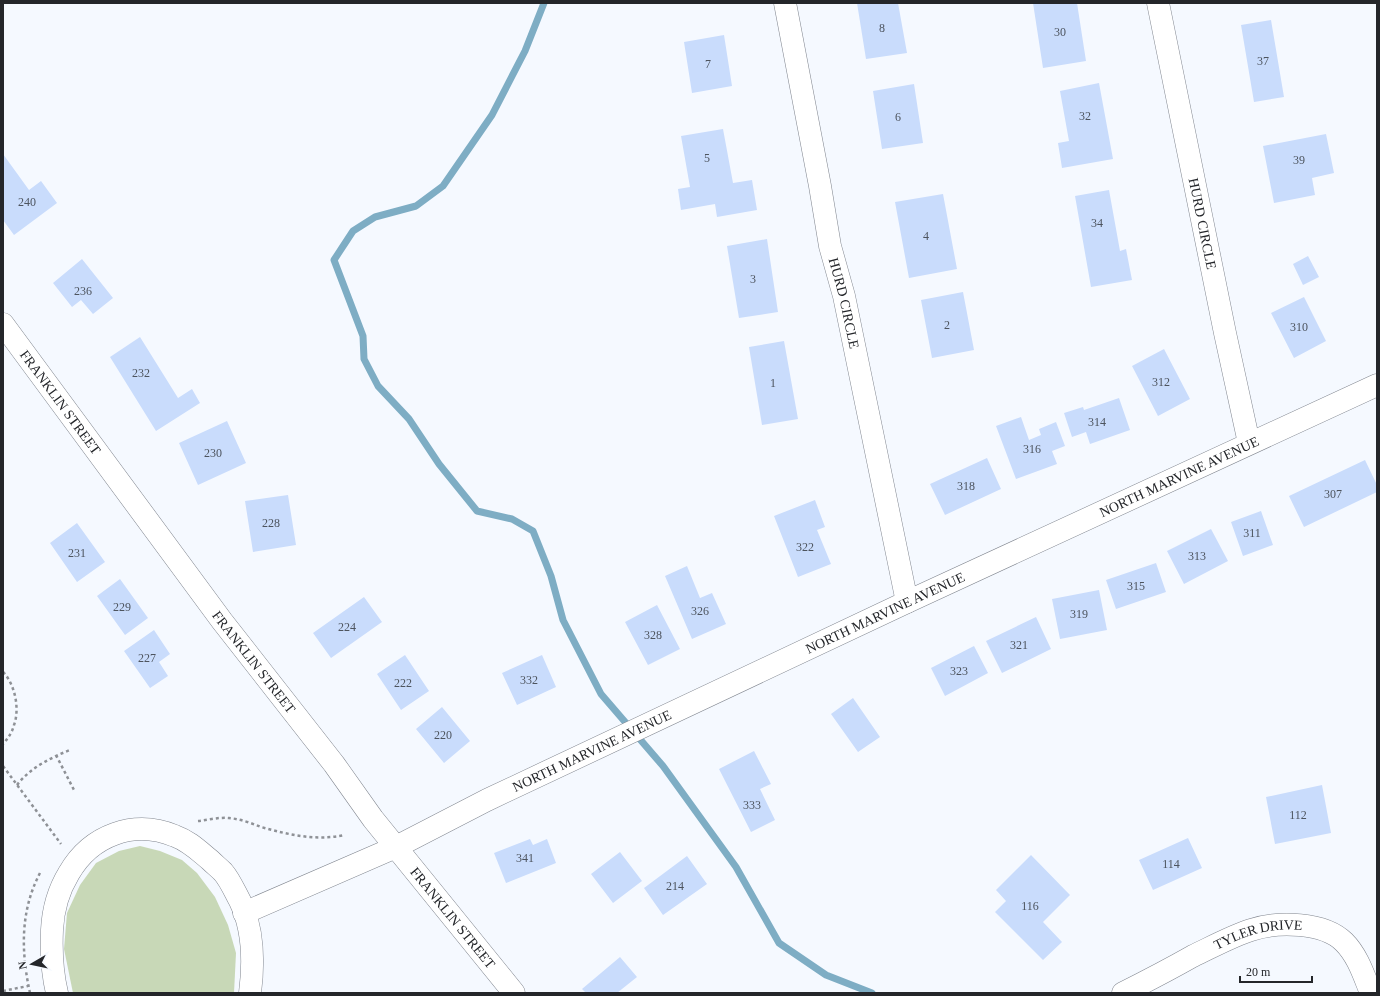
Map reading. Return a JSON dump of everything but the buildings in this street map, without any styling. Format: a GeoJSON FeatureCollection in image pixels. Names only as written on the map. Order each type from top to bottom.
{"type":"FeatureCollection","features":[{"type":"Feature","properties":{"kind":"street","name":"HURD CIRCLE"},"geometry":{"type":"LineString","coordinates":[[785,3],[819,178],[830,246],[844,296],[907,602]]}},
{"type":"Feature","properties":{"kind":"street","name":"HURD CIRCLE"},"geometry":{"type":"LineString","coordinates":[[1158,3],[1225,333],[1250,443]]}},
{"type":"Feature","properties":{"kind":"street","name":"FRANKLIN STREET"},"geometry":{"type":"LineString","coordinates":[[3,324],[222,621],[334,764],[373,819],[514,993]]}},
{"type":"Feature","properties":{"kind":"street","name":"NORTH MARVINE AVENUE"},"geometry":{"type":"LineString","coordinates":[[244,913],[396,847],[487,800],[907,602],[1377,384]]}},
{"type":"Feature","properties":{"kind":"street"},"geometry":{"type":"LineString","coordinates":[[57,993],[51,954],[52,918],[61,886],[75,862],[84,852],[106,837],[118,832],[143,830],[163,832],[176,836],[194,846],[223,872],[240,902],[251,937],[253,956],[250,993]]}},
{"type":"Feature","properties":{"kind":"street","name":"TYLER DRIVE"},"geometry":{"type":"LineString","coordinates":[[1123,993],[1212,946],[1252,929],[1283,924],[1313,926],[1335,935],[1351,951],[1362,971],[1371,993]]}},
{"type":"Feature","properties":{"kind":"path"},"geometry":{"type":"LineString","coordinates":[[3,672],[11,683],[16,710],[15,724],[10,736],[3,744]]}},
{"type":"Feature","properties":{"kind":"path"},"geometry":{"type":"LineString","coordinates":[[17,785],[33,770],[56,755],[70,750]]}},
{"type":"Feature","properties":{"kind":"path"},"geometry":{"type":"LineString","coordinates":[[56,755],[75,792]]}},
{"type":"Feature","properties":{"kind":"path"},"geometry":{"type":"LineString","coordinates":[[3,766],[62,845]]}},
{"type":"Feature","properties":{"kind":"path"},"geometry":{"type":"LineString","coordinates":[[191,822],[227,818],[295,836],[313,838],[345,835]]}},
{"type":"Feature","properties":{"kind":"path"},"geometry":{"type":"LineString","coordinates":[[3,992],[28,986]]}},
{"type":"Feature","properties":{"kind":"green space"},"geometry":{"type":"Polygon","coordinates":[[[140,846],[160,851],[182,860],[197,873],[215,897],[228,925],[236,953],[234,993],[73,993],[64,949],[67,913],[80,885],[96,863],[119,851],[140,846]]]}},
{"type":"Feature","properties":{"kind":"waterway"},"geometry":{"type":"LineString","coordinates":[[544,3],[525,51],[492,115],[443,186],[416,206],[375,217],[353,231],[334,260],[363,336],[364,359],[378,386],[409,419],[439,464],[477,511],[512,519],[533,531],[551,576],[563,620],[601,694],[663,766],[736,867],[779,943],[826,975],[872,993]]}}]}
